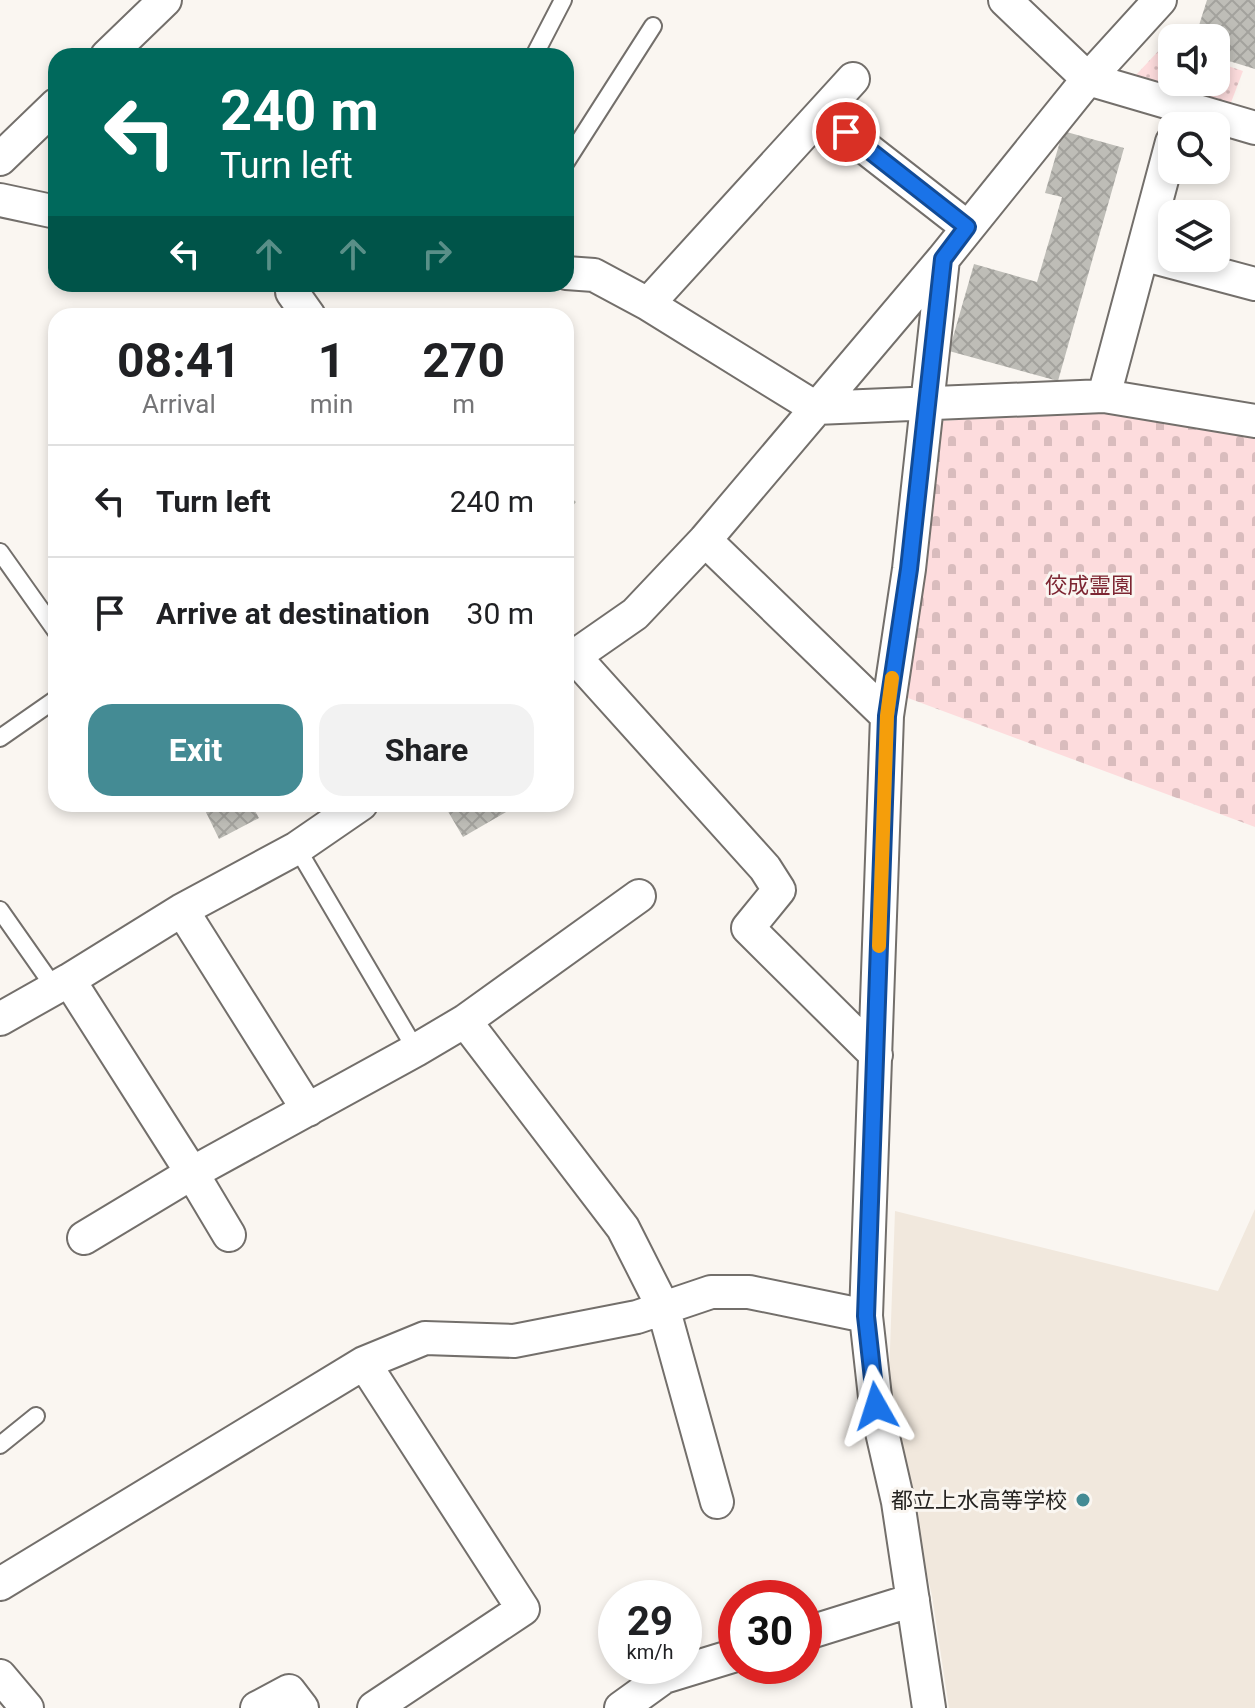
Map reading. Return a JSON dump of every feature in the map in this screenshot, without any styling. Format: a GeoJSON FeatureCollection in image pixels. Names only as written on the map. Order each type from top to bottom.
{"type":"FeatureCollection","features":[{"type":"Feature","properties":{"kind":"street"},"geometry":{"type":"LineString","coordinates":[[115,48],[165,0]]}},
{"type":"Feature","properties":{"kind":"street"},"geometry":{"type":"LineString","coordinates":[[1005,0],[1088,79],[1169,112]]}},
{"type":"Feature","properties":{"kind":"street"},"geometry":{"type":"LineString","coordinates":[[574,656],[635,614],[705,540],[943,259],[1088,79],[1160,0]]}},
{"type":"Feature","properties":{"kind":"street"},"geometry":{"type":"LineString","coordinates":[[648,304],[853,79]]}},
{"type":"Feature","properties":{"kind":"street"},"geometry":{"type":"LineString","coordinates":[[0,159],[48,113]]}},
{"type":"Feature","properties":{"kind":"street"},"geometry":{"type":"LineString","coordinates":[[822,114],[967,227]]}},
{"type":"Feature","properties":{"kind":"street"},"geometry":{"type":"LineString","coordinates":[[1230,124],[1255,128]]}},
{"type":"Feature","properties":{"kind":"street"},"geometry":{"type":"LineString","coordinates":[[1104,396],[1161,184]]}},
{"type":"Feature","properties":{"kind":"street"},"geometry":{"type":"LineString","coordinates":[[7,211],[48,212]]}},
{"type":"Feature","properties":{"kind":"street"},"geometry":{"type":"LineString","coordinates":[[1142,254],[1255,284]]}},
{"type":"Feature","properties":{"kind":"street"},"geometry":{"type":"LineString","coordinates":[[929,1708],[898,1502],[876,1406],[866,1316],[887,716],[909,569],[943,259]]}},
{"type":"Feature","properties":{"kind":"street"},"geometry":{"type":"LineString","coordinates":[[574,274],[594,275],[648,304],[816,408],[1104,396],[1255,421]]}},
{"type":"Feature","properties":{"kind":"street"},"geometry":{"type":"LineString","coordinates":[[705,540],[887,716]]}},
{"type":"Feature","properties":{"kind":"street"},"geometry":{"type":"LineString","coordinates":[[574,663],[765,868],[779,890],[748,928],[876,1055]]}},
{"type":"Feature","properties":{"kind":"street"},"geometry":{"type":"LineString","coordinates":[[0,1019],[182,910],[297,848],[349,812]]}},
{"type":"Feature","properties":{"kind":"street"},"geometry":{"type":"LineString","coordinates":[[84,1238],[192,1173],[465,1021],[639,896]]}},
{"type":"Feature","properties":{"kind":"street"},"geometry":{"type":"LineString","coordinates":[[182,910],[308,1110]]}},
{"type":"Feature","properties":{"kind":"street"},"geometry":{"type":"LineString","coordinates":[[61,983],[192,1173],[229,1235]]}},
{"type":"Feature","properties":{"kind":"street"},"geometry":{"type":"LineString","coordinates":[[465,1021],[623,1228],[663,1307],[717,1502]]}},
{"type":"Feature","properties":{"kind":"street"},"geometry":{"type":"LineString","coordinates":[[0,1584],[364,1363],[425,1338],[514,1341],[637,1317],[711,1292],[749,1292],[866,1316]]}},
{"type":"Feature","properties":{"kind":"street"},"geometry":{"type":"LineString","coordinates":[[364,1363],[523,1609],[374,1708]]}},
{"type":"Feature","properties":{"kind":"street"},"geometry":{"type":"LineString","coordinates":[[822,1628],[913,1600]]}},
{"type":"Feature","properties":{"kind":"street"},"geometry":{"type":"LineString","coordinates":[[621,1708],[664,1677],[718,1660]]}},
{"type":"Feature","properties":{"kind":"street"},"geometry":{"type":"LineString","coordinates":[[0,1676],[27,1708]]}},
{"type":"Feature","properties":{"kind":"street"},"geometry":{"type":"LineString","coordinates":[[257,1708],[289,1691],[302,1708]]}},
{"type":"Feature","properties":{"kind":"lane"},"geometry":{"type":"LineString","coordinates":[[538,48],[563,0]]}},
{"type":"Feature","properties":{"kind":"lane"},"geometry":{"type":"LineString","coordinates":[[574,149],[653,26]]}},
{"type":"Feature","properties":{"kind":"lane"},"geometry":{"type":"LineString","coordinates":[[0,552],[48,620]]}},
{"type":"Feature","properties":{"kind":"lane"},"geometry":{"type":"LineString","coordinates":[[0,738],[48,705]]}},
{"type":"Feature","properties":{"kind":"lane"},"geometry":{"type":"LineString","coordinates":[[297,848],[416,1050]]}},
{"type":"Feature","properties":{"kind":"lane"},"geometry":{"type":"LineString","coordinates":[[0,910],[61,983]]}},
{"type":"Feature","properties":{"kind":"lane"},"geometry":{"type":"LineString","coordinates":[[0,1445],[36,1416]]}},
{"type":"Feature","properties":{"kind":"shaded area","name":"都立上水高等学校"},"geometry":{"type":"Polygon","coordinates":[[[1255,1209],[1255,1708],[949,1708],[932,1596],[888,1404],[895,1211],[1218,1291],[1255,1209]]]}},
{"type":"Feature","properties":{"kind":"green space"},"geometry":{"type":"Polygon","coordinates":[[[1158,51],[1158,96],[1230,96],[1230,67],[1243,71],[1227,112],[1193,112],[1121,91],[1158,51]]]}},
{"type":"Feature","properties":{"kind":"green space","name":"佼成霊園"},"geometry":{"type":"Polygon","coordinates":[[[1110,410],[1255,435],[1255,827],[908,698],[941,421],[1110,410]]]}},
{"type":"Feature","properties":{"kind":"building"},"geometry":{"type":"Polygon","coordinates":[[[1207,0],[1255,0],[1255,69],[1230,61],[1230,24],[1199,24],[1207,0]]]}},
{"type":"Feature","properties":{"kind":"building"},"geometry":{"type":"Polygon","coordinates":[[[1063,131],[1124,148],[1058,381],[949,351],[974,264],[1037,282],[1062,197],[1045,193],[1063,131]]]}},
{"type":"Feature","properties":{"kind":"building"},"geometry":{"type":"Polygon","coordinates":[[[206,812],[256,812],[259,818],[219,839],[206,812]]]}},
{"type":"Feature","properties":{"kind":"building"},"geometry":{"type":"Polygon","coordinates":[[[448,812],[506,812],[463,837],[448,812]]]}},
{"type":"Feature","properties":{"kind":"slow traffic"},"geometry":{"type":"LineString","coordinates":[[879,946],[887,716],[892,678]]}},
{"type":"Feature","properties":{"kind":"place","name":"都立上水高等学校"},"geometry":{"type":"Point","coordinates":[1083,1500]}},
{"type":"Feature","properties":{"kind":"route"},"geometry":{"type":"LineString","coordinates":[[846,132],[967,227],[943,259],[909,569],[887,716],[866,1316],[876,1406]]}}]}
